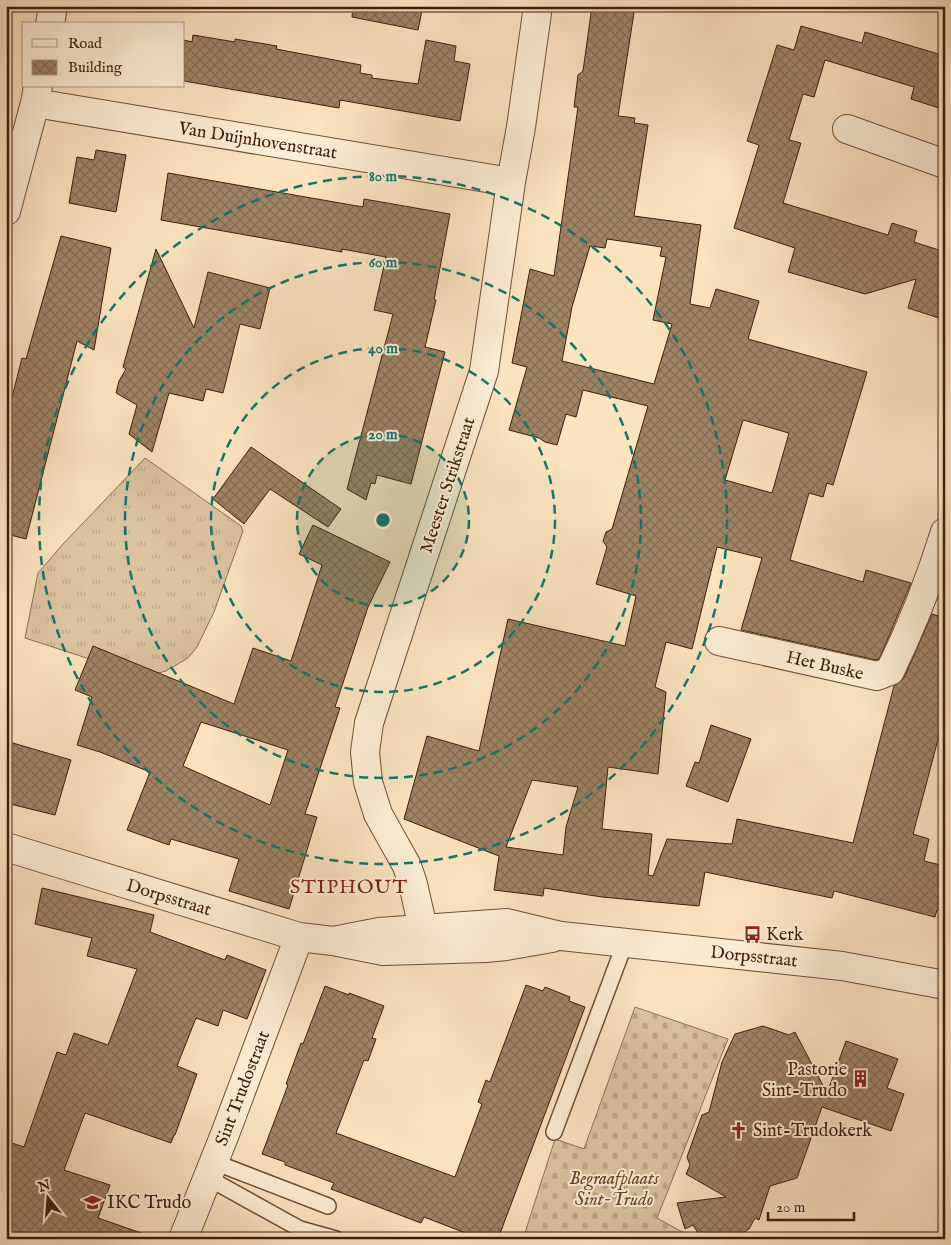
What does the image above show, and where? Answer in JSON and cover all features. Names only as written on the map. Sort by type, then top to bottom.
[{"type":"street","points":[[50,22],[53,6]]},
{"type":"street","name":"Meester Strikstraat","points":[[424,939],[413,884],[407,866],[378,814],[368,782],[364,752],[369,723],[484,372],[538,6]]},
{"type":"street","points":[[6,211],[11,180],[37,95]]},
{"type":"street","name":"Van Duijnhovenstraat","points":[[37,95],[511,182]]},
{"type":"street","points":[[847,129],[945,164]]},
{"type":"street","name":"Het Buske","points":[[719,641],[877,676],[890,671],[907,635],[938,581],[945,532]]},
{"type":"street","name":"Dorpsstraat","points":[[6,847],[299,937],[333,941],[379,932],[424,939],[507,923],[561,936],[842,966],[945,985]]},
{"type":"street","name":"Sint Trudostraat","points":[[183,1239],[299,937]]},
{"type":"lane","points":[[554,1132],[625,943]]},
{"type":"lane","points":[[211,1170],[328,1206]]},
{"type":"lane","points":[[211,1170],[300,1229],[336,1239]]},
{"type":"green space","points":[[145,458],[241,526],[243,531],[214,612],[197,647],[188,658],[166,671],[151,675],[111,666],[25,638],[38,573]]},
{"type":"green space","name":"Begraafplaats Sint-Trudo","points":[[635,1007],[728,1039],[657,1218],[684,1233],[682,1239],[523,1239],[555,1139],[584,1149]]},
{"type":"building","points":[[353,6],[423,6],[418,30],[352,17]]},
{"type":"building","points":[[592,6],[635,6],[618,116],[635,118],[634,123],[648,125],[634,216],[701,225],[690,304],[710,308],[716,289],[759,301],[748,339],[867,372],[833,485],[827,483],[823,497],[809,493],[790,560],[863,582],[866,570],[911,583],[879,659],[876,660],[741,630],[762,558],[717,547],[692,649],[666,642],[655,687],[666,692],[658,774],[608,767],[602,829],[652,834],[648,875],[653,876],[667,839],[732,844],[737,819],[853,843],[894,686],[904,678],[932,614],[945,618],[945,713],[913,834],[929,839],[924,861],[945,866],[945,912],[937,910],[935,917],[834,891],[832,898],[705,872],[699,906],[602,897],[544,888],[543,896],[494,890],[499,856],[404,819],[427,736],[479,751],[508,619],[625,646],[636,596],[596,584],[607,547],[603,541],[606,532],[612,529],[648,406],[583,390],[576,417],[566,414],[557,445],[509,430],[527,367],[512,363],[530,269],[554,276],[578,107],[574,107],[578,75],[583,71]],"holes":[[[607,239],[662,247],[660,256],[666,257],[653,320],[672,324],[654,384],[562,361],[572,307],[590,246],[605,248]],[[743,420],[789,433],[772,493],[725,480]],[[532,780],[578,787],[566,827],[563,855],[506,847]]]},
{"type":"building","points":[[801,26],[862,43],[865,32],[945,56],[945,110],[911,99],[914,87],[825,60],[814,97],[803,94],[789,140],[801,143],[783,203],[888,235],[892,223],[917,231],[914,242],[945,252],[945,320],[908,308],[916,279],[865,294],[788,272],[795,248],[734,228],[759,145],[747,141],[777,45],[794,50]]},
{"type":"building","points":[[193,35],[277,46],[276,49],[361,65],[360,73],[372,75],[372,78],[418,84],[426,40],[456,46],[454,61],[470,64],[460,121],[340,100],[339,108],[185,81],[185,40],[192,42]]},
{"type":"building","points":[[96,150],[126,155],[116,212],[69,203],[77,157],[94,160]]},
{"type":"building","points":[[168,173],[363,207],[364,199],[450,214],[434,300],[436,300],[425,347],[445,352],[411,484],[377,475],[375,484],[371,483],[366,500],[347,489],[393,314],[374,310],[386,257],[342,249],[342,252],[161,220]]},
{"type":"building","points":[[61,236],[111,248],[94,350],[77,341],[26,539],[6,534],[6,404],[10,405],[22,358],[26,359]]},
{"type":"building","points":[[156,249],[194,328],[208,272],[270,288],[260,329],[240,324],[223,393],[206,389],[203,401],[169,393],[152,452],[129,434],[137,405],[116,393],[119,381],[126,369],[123,367]]},
{"type":"building","points":[[251,447],[341,509],[328,527],[270,489],[244,524],[213,499]]},
{"type":"building","points":[[313,525],[390,562],[368,607],[335,707],[340,708],[305,814],[317,817],[289,909],[229,891],[239,859],[171,839],[169,845],[127,830],[150,772],[77,745],[92,697],[75,690],[93,646],[234,704],[253,648],[291,661],[322,565],[299,554]],"holes":[[[201,722],[288,750],[270,805],[183,766]]]},
{"type":"building","points":[[711,725],[751,739],[728,802],[686,786],[695,762],[699,763]]},
{"type":"building","points":[[6,741],[71,760],[55,815],[6,803]]},
{"type":"building","points":[[42,888],[154,915],[150,932],[225,960],[227,955],[266,970],[247,1019],[223,1010],[218,1026],[196,1018],[177,1066],[197,1074],[171,1143],[85,1113],[64,1170],[110,1185],[98,1218],[147,1235],[146,1239],[22,1239],[6,1233],[6,1141],[24,1147],[57,1052],[66,1055],[74,1033],[108,1045],[137,969],[87,956],[92,938],[35,924]]},
{"type":"building","points":[[526,985],[543,991],[545,987],[570,997],[569,1001],[585,1007],[498,1239],[481,1239],[424,1217],[421,1223],[331,1189],[334,1183],[285,1165],[285,1162],[262,1154],[288,1085],[286,1084],[301,1043],[303,1044],[325,986],[384,1006],[372,1038],[376,1039],[368,1061],[364,1060],[336,1133],[455,1177],[482,1104],[478,1102],[486,1080],[490,1082]]},
{"type":"building","name":"Sint-Trudokerk","points":[[763,1026],[789,1035],[795,1032],[827,1093],[846,1041],[898,1059],[887,1088],[904,1094],[891,1131],[822,1107],[797,1178],[770,1186],[759,1220],[755,1218],[749,1229],[735,1239],[702,1239],[693,1225],[685,1229],[677,1203],[726,1197],[686,1174],[690,1165],[687,1157],[702,1115],[709,1112],[722,1062],[735,1034]]},
{"type":"place","name":"Kerk","points":[[752,934]]},
{"type":"place","name":"Pastorie Sint-Trudo","points":[[861,1079]]},
{"type":"place","name":"Sint-Trudokerk","points":[[739,1130]]},
{"type":"place","name":"IKC Trudo","points":[[93,1202]]},
{"type":"district","name":"STIPHOUT","points":[[349,886]]}]
